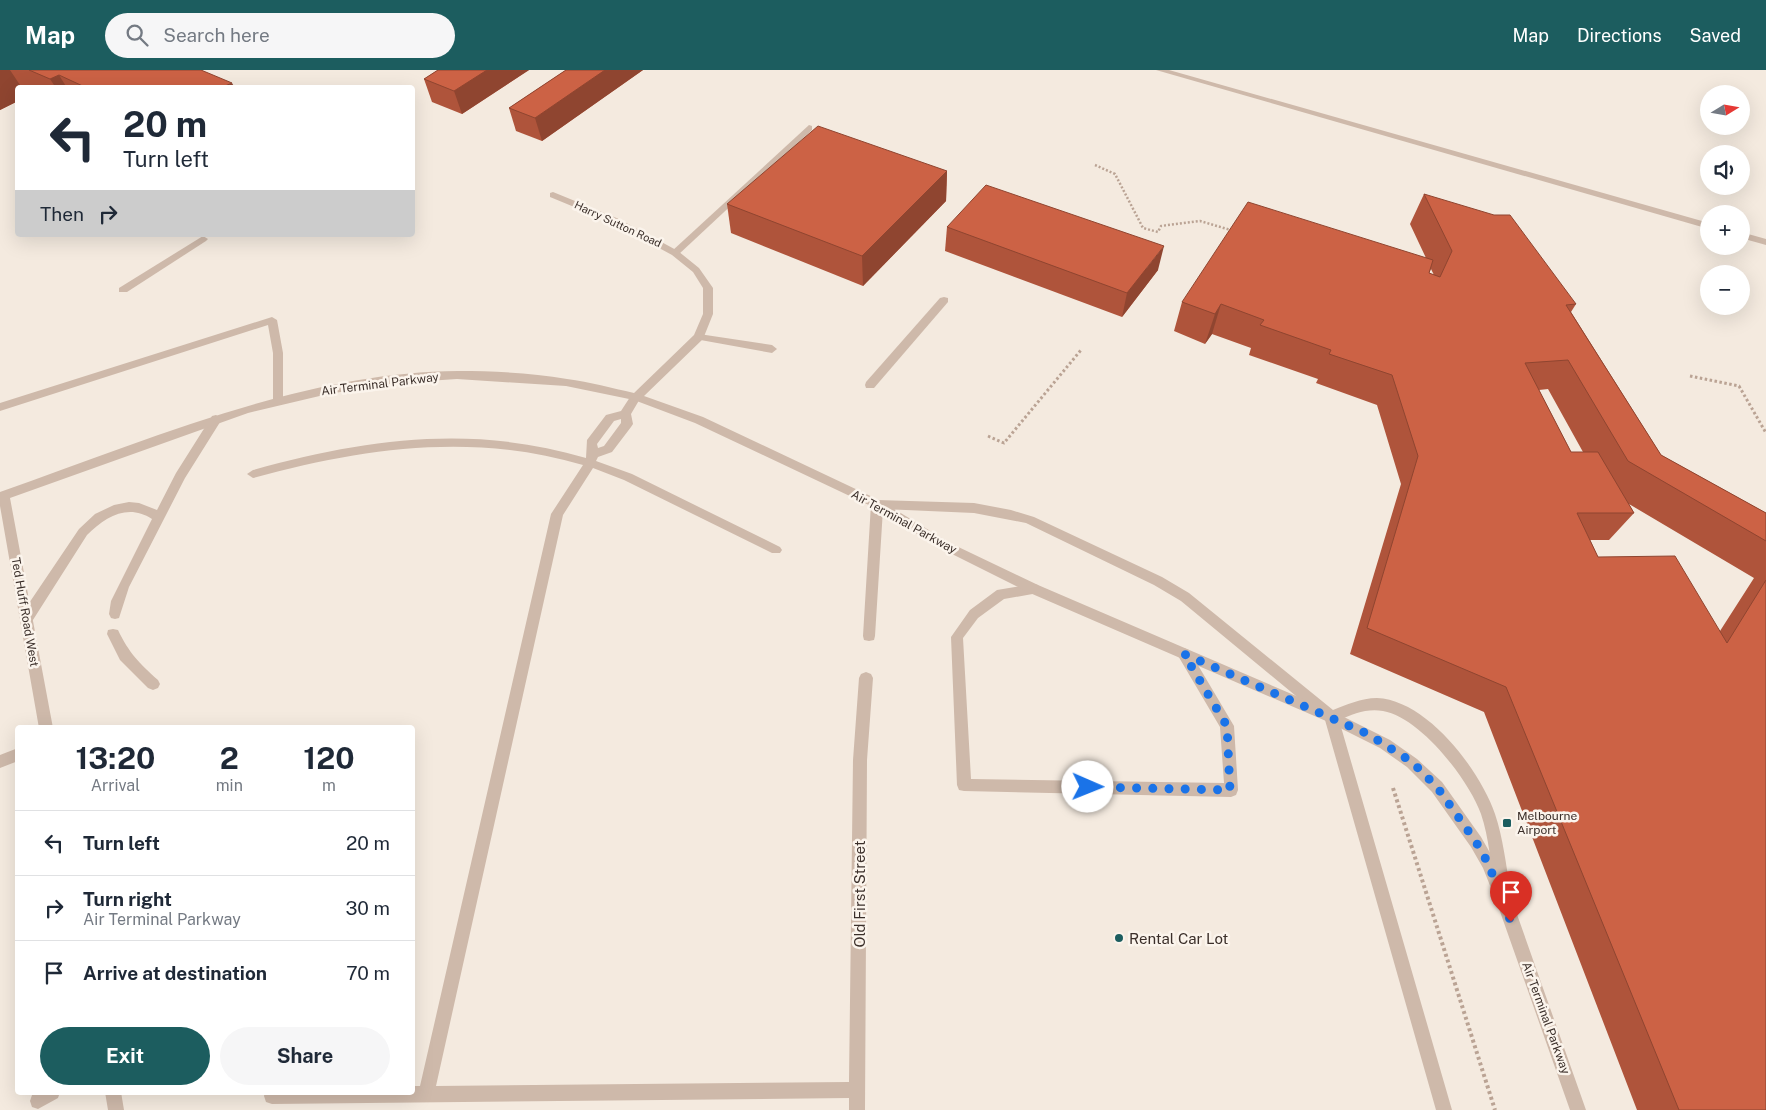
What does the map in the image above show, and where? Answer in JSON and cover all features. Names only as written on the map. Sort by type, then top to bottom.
[{"type":"street","points":[[1160,70],[1700,223]]},
{"type":"street","points":[[675,252],[809,128]]},
{"type":"street","name":"Harry Sutton Road","points":[[554,195],[616,221],[675,252],[696,270],[708,288],[708,314],[700,337],[636,397],[625,414]]},
{"type":"street","points":[[1750,238],[1766,242]]},
{"type":"street","points":[[123,290],[203,239]]},
{"type":"street","points":[[870,385],[944,300]]},
{"type":"street","points":[[0,407],[272,320],[278,353],[278,401]]},
{"type":"street","points":[[700,337],[772,348]]},
{"type":"street","name":"Air Terminal Parkway","points":[[2,497],[216,419],[278,401],[364,384],[458,375],[541,379],[636,397],[699,420],[877,504],[946,546],[1034,589],[1331,717],[1385,744],[1422,771],[1437,787],[1476,842],[1505,903],[1578,1110]]},
{"type":"street","points":[[426,1095],[557,514],[592,458],[608,449],[627,424],[625,414],[610,418],[590,443],[592,458]]},
{"type":"street","points":[[115,614],[123,587],[180,476],[216,419]]},
{"type":"street","points":[[253,474],[332,453],[370,446],[413,442],[471,442],[510,445],[592,458],[620,474],[776,550]]},
{"type":"street","name":"Ted Huff Road West","points":[[2,497],[45,725]]},
{"type":"street","points":[[869,636],[877,504],[978,508],[1006,512],[1030,520],[1158,581],[1185,597],[1331,717],[1444,1110]]},
{"type":"street","points":[[26,619],[91,522],[102,514],[123,507],[146,508],[159,517]]},
{"type":"street","points":[[1034,589],[1001,594],[974,614],[957,637],[964,785],[1230,790],[1227,726],[1184,654]]},
{"type":"street","points":[[113,634],[118,649],[126,660],[153,684]]},
{"type":"street","name":"Old First Street","points":[[857,1110],[860,760],[866,678]]},
{"type":"street","points":[[1331,717],[1358,706],[1380,704],[1404,712],[1438,739],[1465,770],[1485,807],[1492,827],[1505,903]]},
{"type":"street","points":[[0,762],[15,755]]},
{"type":"street","points":[[272,1096],[858,1090]]},
{"type":"street","points":[[114,1095],[116,1110]]},
{"type":"path","points":[[1095,165],[1115,174],[1143,228],[1158,232],[1162,226],[1200,221],[1239,232]]},
{"type":"path","points":[[988,436],[1004,443],[1081,350]]},
{"type":"path","points":[[1690,376],[1739,386],[1766,434]]},
{"type":"path","points":[[1393,788],[1495,1110]]},
{"type":"building","points":[[29,70],[201,70],[232,83],[227,85],[81,85],[59,75],[50,79]]},
{"type":"building","points":[[438,70],[487,70],[454,91],[424,79]]},
{"type":"building","points":[[566,70],[605,70],[535,118],[509,108]]},
{"type":"building","points":[[818,126],[947,171],[862,256],[727,204]]},
{"type":"building","points":[[986,185],[1164,246],[1127,293],[947,227]]},
{"type":"building","points":[[1424,194],[1494,215],[1510,215],[1576,304],[1566,305],[1661,455],[1766,513],[1766,541],[1628,461],[1568,360],[1525,363],[1571,452],[1598,452],[1634,513],[1577,513],[1598,557],[1675,556],[1727,643],[1766,580],[1766,1110],[1679,1110],[1506,687],[1367,628],[1418,456],[1392,375],[1329,354],[1331,350],[1260,325],[1264,320],[1221,304],[1215,314],[1182,302],[1248,202],[1433,260],[1429,273],[1440,277],[1452,251]]},
{"type":"place","name":"Melbourne Airport","points":[[1507,823]]},
{"type":"place","name":"Rental Car Lot","points":[[1119,938]]},
{"type":"route","points":[[1088,787],[1230,790],[1227,726],[1184,654],[1368,734],[1412,762],[1437,787],[1476,842],[1488,863],[1511,922]]}]
